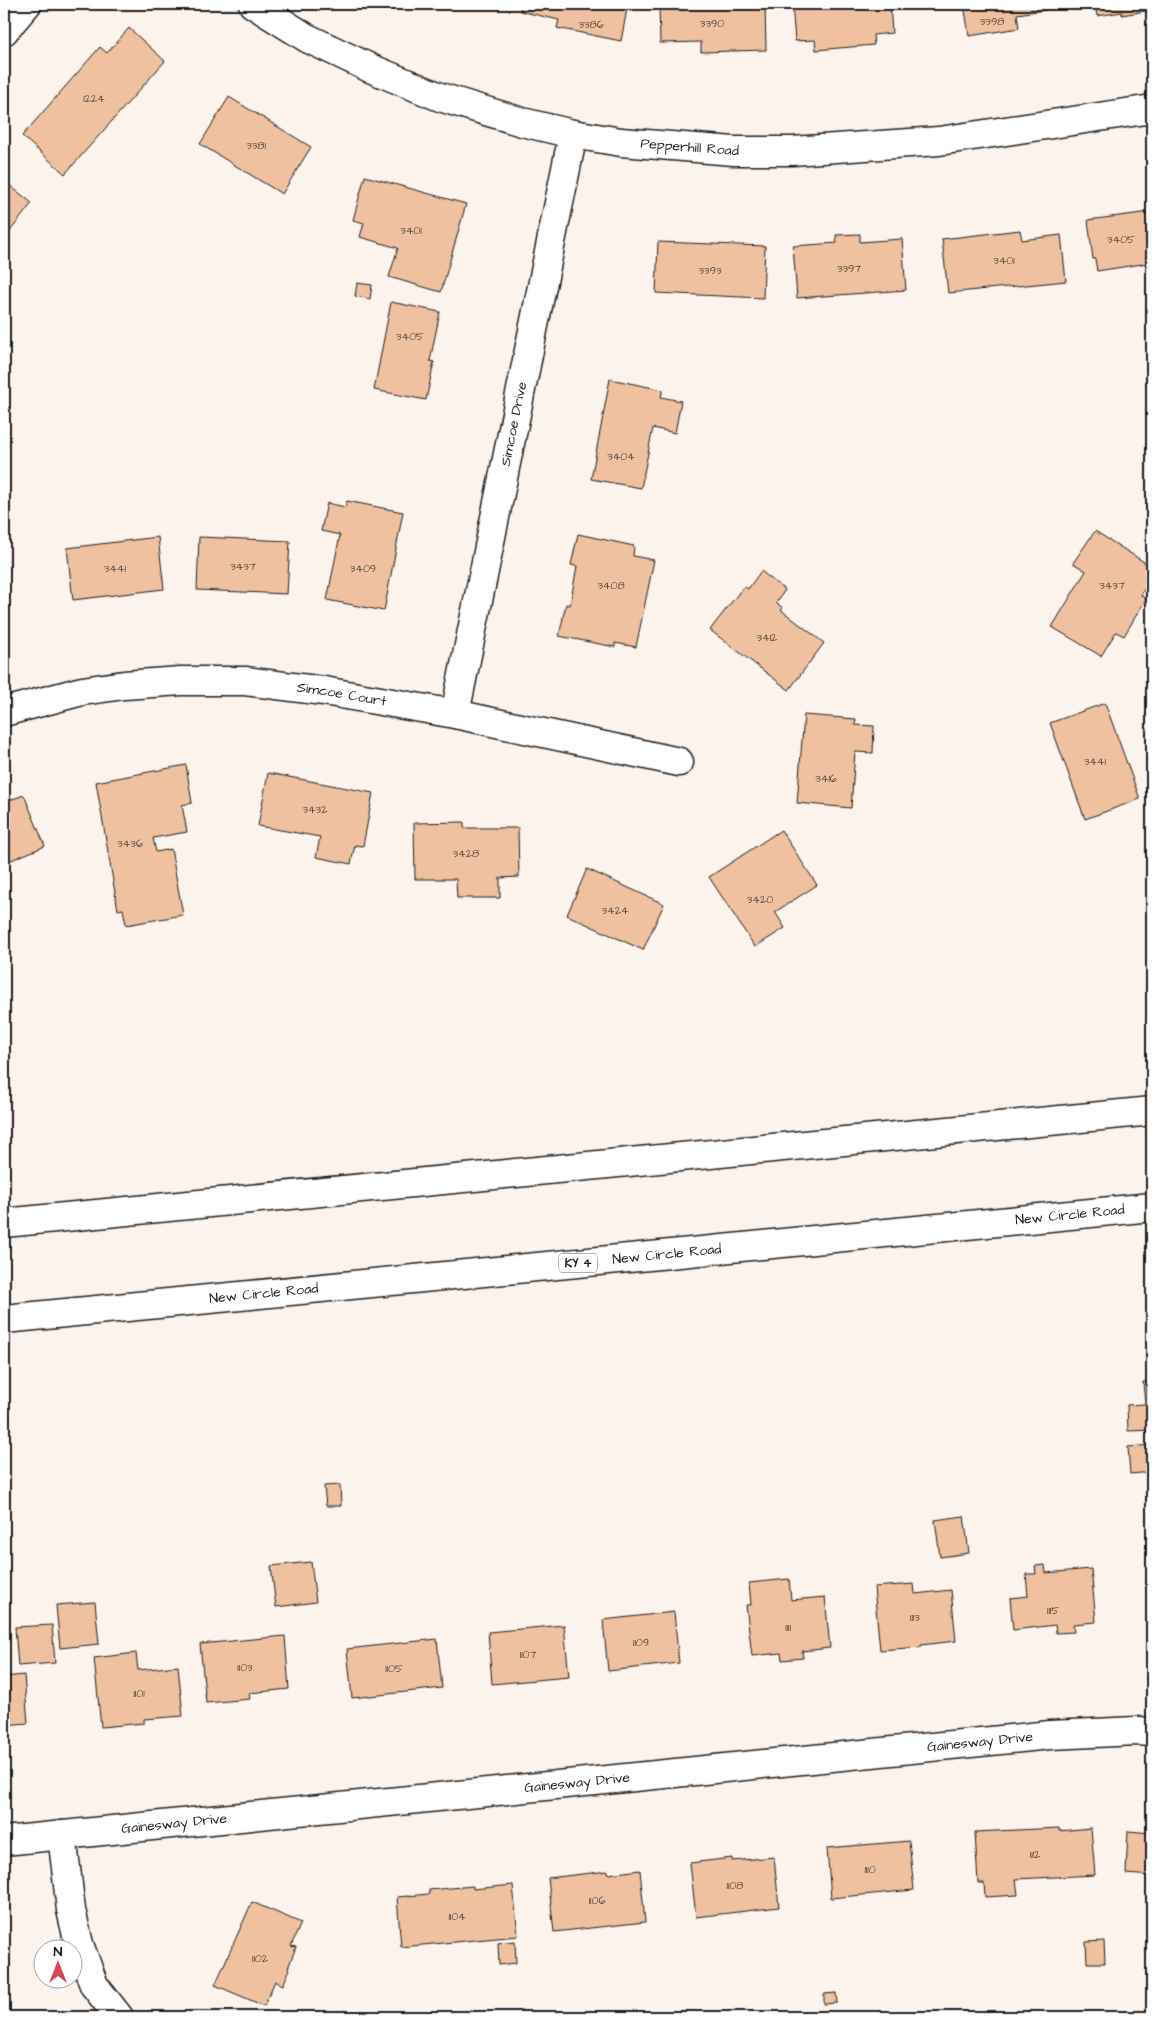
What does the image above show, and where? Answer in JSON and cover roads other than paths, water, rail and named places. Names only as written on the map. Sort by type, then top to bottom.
[{"type":"main road","points":[[4,32],[27,4]]},
{"type":"main road","name":"Pepperhill Road","points":[[253,4],[307,38],[370,68],[440,97],[522,122],[573,134],[621,142],[706,149],[792,152],[939,141],[1056,125],[1152,109]]},
{"type":"main road","name":"Simcoe Drive","points":[[455,714],[573,134]]},
{"type":"main road","name":"Simcoe Court","points":[[4,712],[82,691],[124,684],[181,681],[245,681],[324,691],[455,714],[679,762]]},
{"type":"main road","points":[[4,1223],[1152,1111]]},
{"type":"main road","name":"New Circle Road","points":[[4,1319],[1152,1207]]},
{"type":"main road","name":"Gainesway Drive","points":[[4,1841],[609,1778],[1050,1735],[1152,1732]]},
{"type":"main road","points":[[62,1835],[71,1910],[79,1944],[94,1985],[119,2017]]}]
